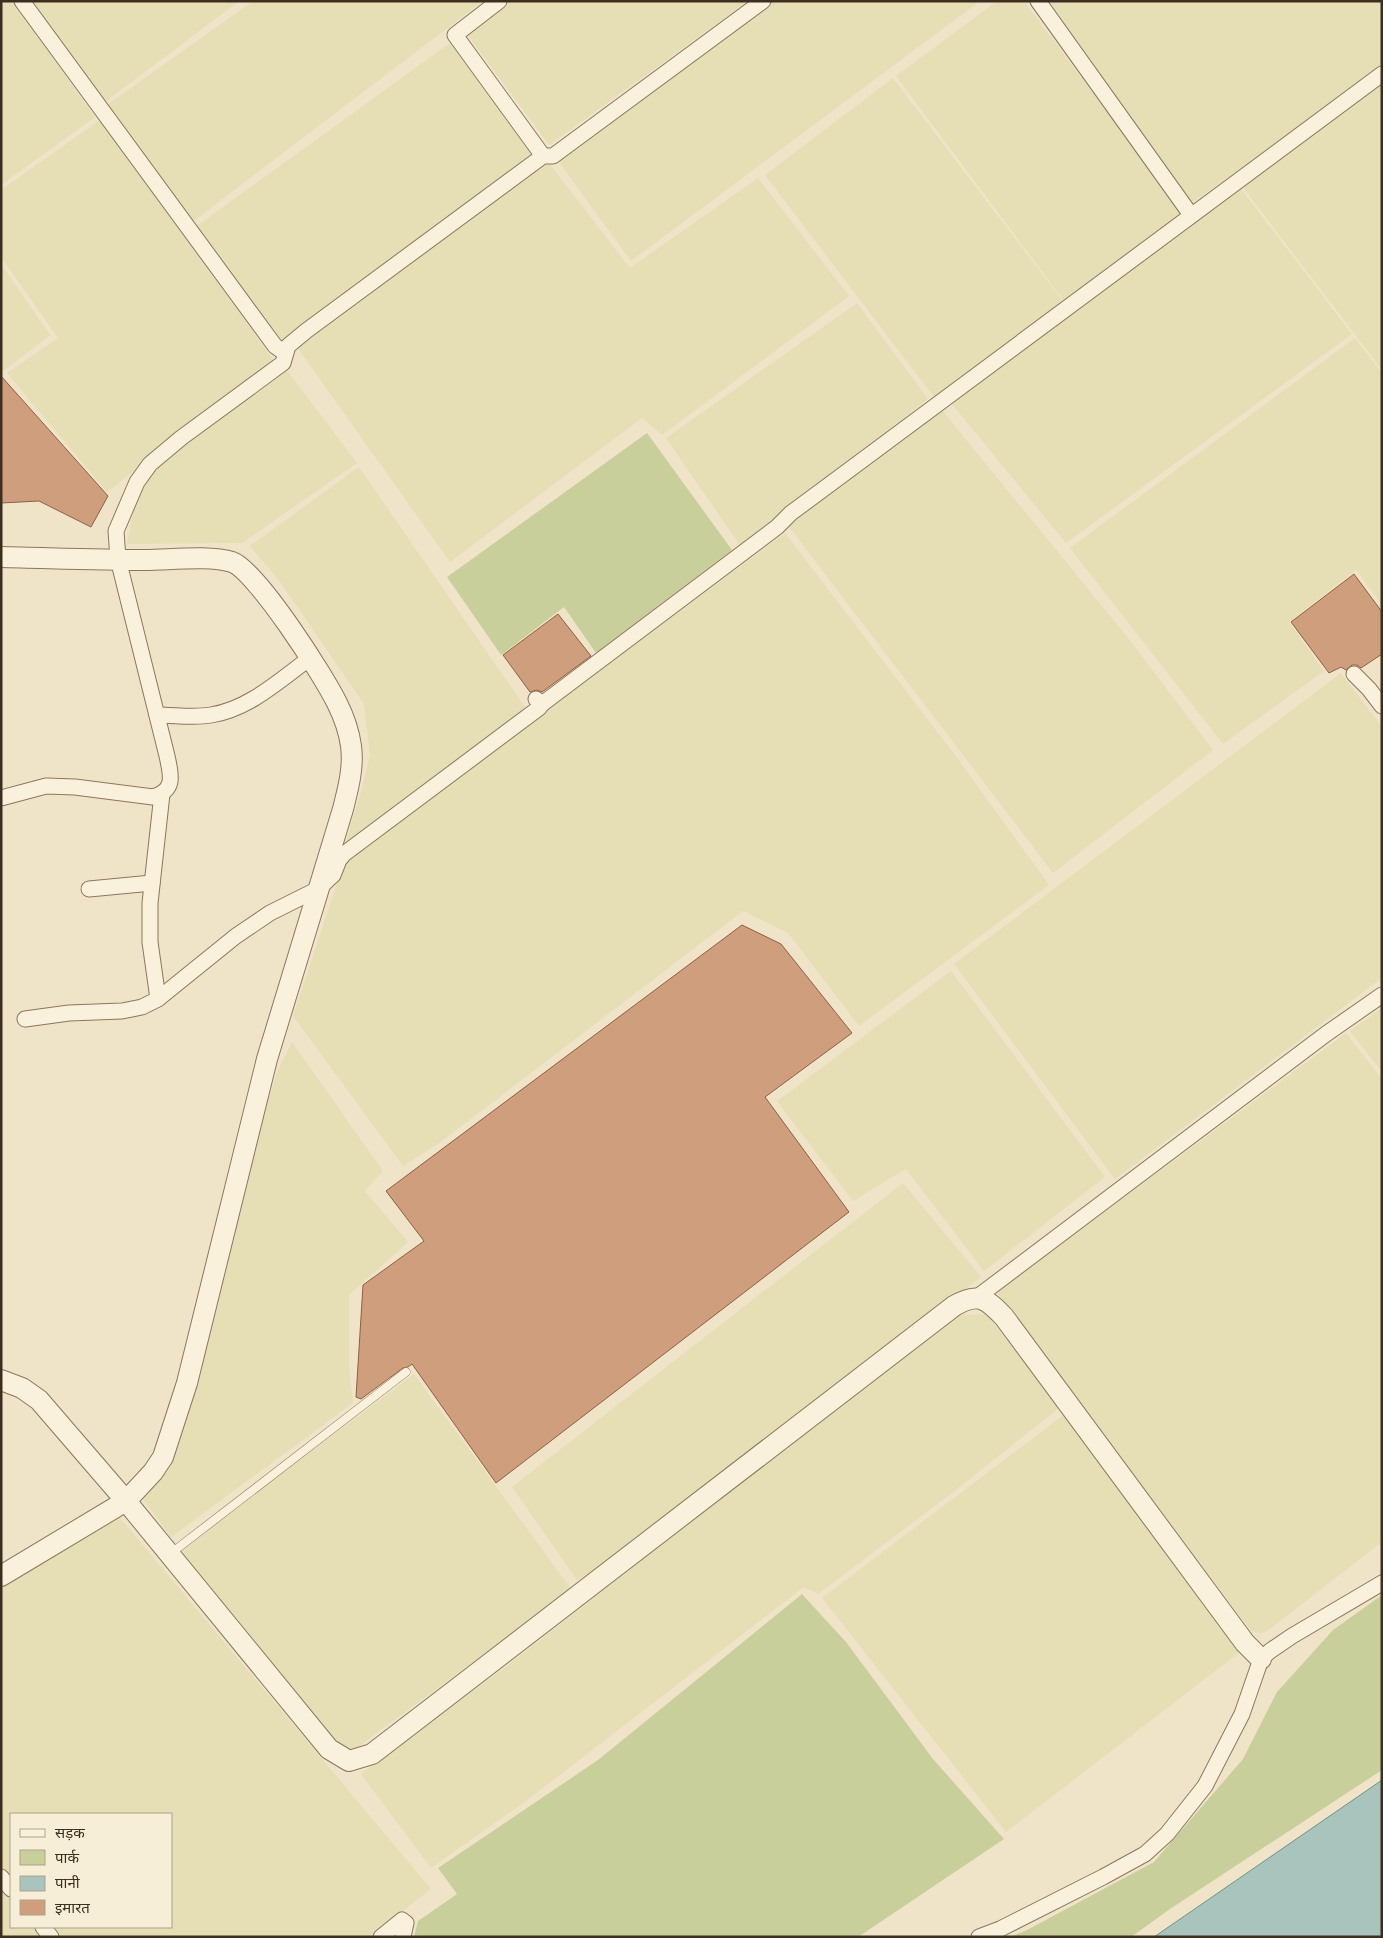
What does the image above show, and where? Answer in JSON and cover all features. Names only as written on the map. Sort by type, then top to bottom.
[{"type":"street","points":[[22,1],[275,346],[285,353]]},
{"type":"street","points":[[499,1],[455,35],[542,156]]},
{"type":"street","points":[[1,798],[46,786],[75,787],[153,797],[162,794],[169,786],[170,770],[118,559],[116,530],[137,482],[150,464],[181,438],[283,363],[288,346],[306,331],[542,156],[553,156],[763,1]]},
{"type":"street","points":[[1038,1],[1191,215]]},
{"type":"street","points":[[25,1019],[69,1013],[122,1011],[142,1007],[158,999],[236,936],[270,913],[318,888],[334,875],[339,860],[344,854],[493,744],[539,708],[539,702],[777,527],[798,508],[1382,74]]},
{"type":"street","points":[[1,557],[220,559],[233,562],[245,570],[279,612],[323,676],[338,704],[346,724],[352,748],[351,775],[343,809],[267,1059],[187,1382],[163,1457],[153,1472],[126,1501],[3,1574]]},
{"type":"street","points":[[157,715],[209,716],[232,710],[254,698],[310,658]]},
{"type":"street","points":[[1354,674],[1382,706]]},
{"type":"street","points":[[158,999],[150,942],[150,902],[162,794]]},
{"type":"street","points":[[88,888],[152,883]]},
{"type":"street","points":[[976,1298],[1318,1040],[1382,995]]},
{"type":"street","points":[[1,1380],[22,1388],[39,1400],[126,1501],[329,1749],[349,1761],[372,1754],[954,1306],[963,1301],[976,1298],[988,1300],[1004,1317],[1245,1643],[1260,1659]]},
{"type":"street","points":[[979,1937],[1000,1929],[1145,1854],[1167,1834],[1205,1786],[1242,1714],[1260,1659],[1292,1636],[1382,1583]]},
{"type":"street","points":[[1,1877],[10,1888]]},
{"type":"street","points":[[381,1937],[402,1920],[406,1923],[403,1937]]},
{"type":"lane","points":[[170,1555],[406,1372]]},
{"type":"shaded area","points":[[1,1],[12,1],[95,117],[1,185]]},
{"type":"shaded area","points":[[33,1],[239,1],[105,102]]},
{"type":"shaded area","points":[[253,1],[483,1],[191,223],[107,105]]},
{"type":"shaded area","points":[[510,1],[748,1],[549,145],[467,34]]},
{"type":"shaded area","points":[[772,1],[980,1],[631,261],[556,158],[723,39]]},
{"type":"shaded area","points":[[997,1],[1024,1],[1184,215],[1066,304],[896,76]]},
{"type":"shaded area","points":[[1047,1],[1382,1],[1382,66],[1192,203]]},
{"type":"shaded area","points":[[450,43],[533,155],[281,344],[194,228]]},
{"type":"shaded area","points":[[893,78],[1065,304],[937,401],[765,175]]},
{"type":"shaded area","points":[[1382,82],[1382,370],[1241,185]]},
{"type":"shaded area","points":[[100,120],[274,361],[107,492],[7,373],[58,338],[1,257],[1,190]]},
{"type":"shaded area","points":[[548,162],[630,268],[758,178],[849,296],[662,435],[642,418],[450,562],[296,346]]},
{"type":"shaded area","points":[[1239,186],[1352,334],[1066,543],[951,403]]},
{"type":"shaded area","points":[[1,264],[50,335],[1,373]]},
{"type":"shaded area","points":[[857,303],[928,399],[741,547],[666,438]]},
{"type":"shaded area","points":[[1355,338],[1382,373],[1382,605],[1356,570],[1289,622],[1324,671],[1223,744],[1070,548]]},
{"type":"shaded area","points":[[286,369],[357,463],[242,543],[127,544],[134,507],[154,465]]},
{"type":"shaded area","points":[[941,409],[1129,639],[1213,750],[1053,873],[786,523]]},
{"type":"shaded area","points":[[359,467],[527,710],[343,850],[370,755],[364,704],[281,583],[250,546]]},
{"type":"shaded area","points":[[785,533],[958,759],[1049,885],[859,1026],[788,933],[743,911],[438,1144],[403,1166],[293,1016],[344,862]]},
{"type":"shaded area","points":[[1341,673],[1382,727],[1382,978],[1115,1179],[954,964]]},
{"type":"shaded area","points":[[951,971],[1105,1177],[984,1271],[906,1169],[853,1201],[777,1101]]},
{"type":"shaded area","points":[[1382,1008],[1382,1072],[1350,1031]]},
{"type":"shaded area","points":[[1346,1033],[1382,1079],[1382,1542],[1267,1631],[1260,1633],[1251,1631],[997,1292]]},
{"type":"shaded area","points":[[292,1042],[383,1171],[365,1191],[408,1242],[349,1295],[349,1366],[353,1403],[171,1537],[143,1499],[171,1457],[186,1420],[242,1189],[278,1070]]},
{"type":"shaded area","points":[[903,1183],[981,1277],[603,1566],[577,1580],[512,1487]]},
{"type":"shaded area","points":[[987,1314],[1059,1408],[952,1493],[818,1594],[804,1587],[526,1801],[431,1868],[361,1774],[508,1665],[955,1315]]},
{"type":"shaded area","points":[[414,1374],[571,1589],[358,1747],[344,1750],[336,1745],[175,1554]]},
{"type":"shaded area","points":[[1065,1414],[1240,1652],[1006,1832],[822,1598]]},
{"type":"shaded area","points":[[116,1513],[431,1889],[369,1937],[59,1937],[51,1928],[172,1928],[172,1813],[10,1813],[10,1880],[1,1870],[1,1584]]},
{"type":"shaded area","points":[[1,1885],[10,1896],[10,1928],[37,1928],[44,1937],[1,1937]]},
{"type":"green space","points":[[647,433],[732,550],[596,653],[564,607],[501,655],[447,577]]},
{"type":"green space","points":[[802,1594],[846,1642],[933,1759],[1004,1839],[858,1937],[414,1937],[418,1921],[457,1894],[438,1868],[598,1760]]},
{"type":"green space","points":[[1382,1595],[1382,1770],[1170,1909],[1131,1937],[1010,1937],[1027,1930],[1154,1862],[1243,1759],[1277,1692],[1333,1630]]},
{"type":"water","points":[[1382,1780],[1382,1937],[1154,1937]]},
{"type":"building","points":[[1,376],[108,496],[91,527],[39,501],[1,503]]},
{"type":"building","points":[[1354,574],[1382,612],[1382,654],[1361,668],[1357,665],[1352,665],[1346,670],[1341,667],[1329,673],[1291,622]]},
{"type":"building","points":[[558,614],[591,656],[542,692],[537,690],[530,692],[503,655]]},
{"type":"building","points":[[742,925],[781,944],[852,1033],[765,1097],[849,1212],[496,1483],[412,1364],[403,1368],[361,1399],[356,1397],[363,1285],[424,1241],[386,1191]]}]
